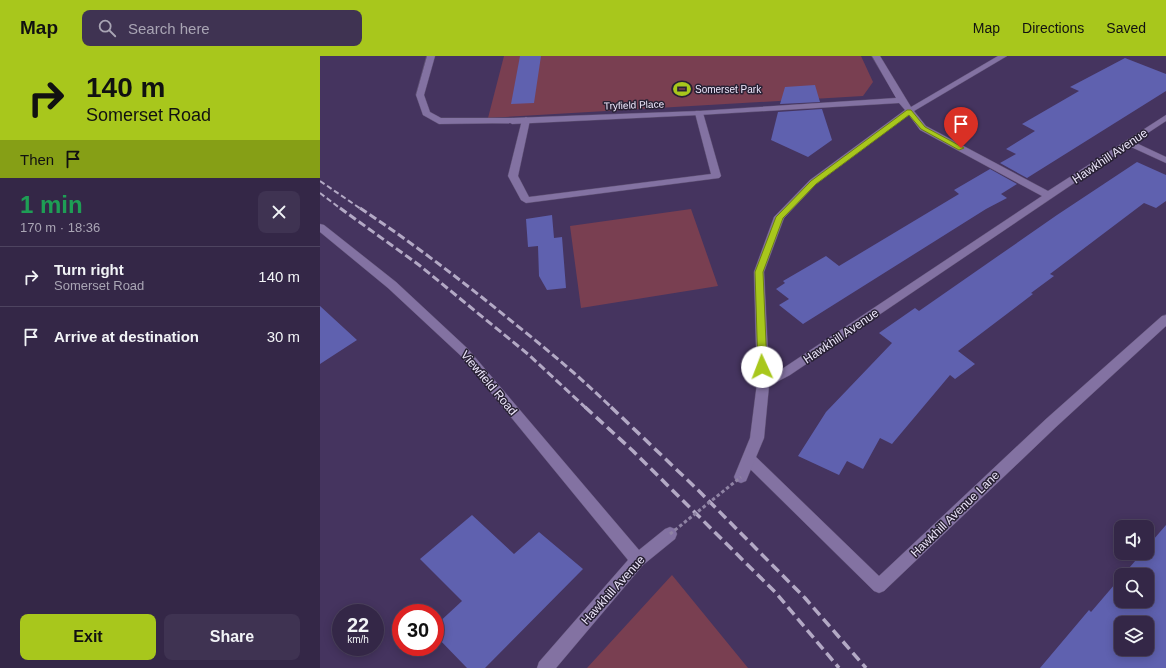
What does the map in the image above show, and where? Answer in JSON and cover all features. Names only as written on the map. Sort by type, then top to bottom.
[{"type":"street","name":"Tryfield Place","points":[[431,56],[420,95],[426,113],[439,121],[526,120],[698,113],[901,100]]},
{"type":"street","points":[[876,56],[901,100],[923,128],[1050,196]]},
{"type":"street","points":[[741,477],[757,438],[763,383],[759,272],[779,217],[813,182],[909,112],[1003,56]]},
{"type":"street","points":[[526,120],[513,176],[526,200],[716,176],[698,113]]},
{"type":"street","name":"Hawkhill Avenue","points":[[763,383],[786,372],[1166,117]]},
{"type":"street","points":[[1129,143],[1166,160]]},
{"type":"street","name":"Viewfield Road","points":[[320,227],[392,285],[464,352],[638,560]]},
{"type":"street","name":"Hawkhill Avenue Lane","points":[[749,459],[879,586],[1051,423],[1166,319]]},
{"type":"street","name":"Hawkhill Avenue","points":[[545,668],[638,560],[670,534]]},
{"type":"path","points":[[670,534],[741,477]]},
{"type":"shaded area","name":"Somerset Park","points":[[504,56],[861,56],[873,82],[863,96],[488,118]]},
{"type":"shaded area","points":[[691,209],[718,286],[581,308],[570,226]]},
{"type":"shaded area","points":[[672,575],[748,668],[587,668]]},
{"type":"building","points":[[520,56],[541,56],[534,103],[511,104]]},
{"type":"building","points":[[1125,58],[1166,74],[1166,91],[1027,178],[1000,163],[1016,154],[1006,149],[1035,131],[1022,124],[1079,91],[1070,87]]},
{"type":"building","points":[[815,85],[820,102],[780,104],[785,87]]},
{"type":"building","points":[[822,109],[832,140],[808,157],[771,140],[778,112]]},
{"type":"building","points":[[1137,162],[1166,175],[1166,201],[1156,208],[1144,203],[1050,274],[1054,276],[1031,293],[1033,294],[958,351],[975,364],[955,379],[950,375],[892,444],[880,438],[863,469],[847,461],[839,475],[798,456],[826,412],[892,343],[879,333],[915,308],[919,311],[1057,215]]},
{"type":"building","points":[[990,169],[1017,184],[1001,194],[1007,198],[986,209],[803,324],[779,305],[789,299],[776,289],[785,283],[783,281],[826,256],[839,266],[959,194],[954,190]]},
{"type":"building","points":[[552,215],[554,238],[562,237],[566,288],[547,290],[539,276],[538,246],[528,247],[526,219]]},
{"type":"building","points":[[320,306],[357,340],[320,364]]},
{"type":"building","points":[[472,515],[514,554],[539,532],[583,569],[485,668],[467,668],[444,644],[444,618],[462,601],[420,559]]},
{"type":"building","points":[[1166,525],[1166,668],[1040,668],[1089,610],[1091,612],[1114,585],[1114,608],[1154,608],[1154,568],[1129,568],[1136,560],[1154,560],[1154,539]]},
{"type":"railway","points":[[320,181],[361,209]]},
{"type":"railway","points":[[320,193],[341,209]]},
{"type":"railway","points":[[340,208],[419,265],[529,355],[586,408]]},
{"type":"railway","points":[[360,208],[420,250],[477,294],[589,386],[612,408]]},
{"type":"railway","points":[[585,407],[633,451],[776,593],[839,668]]},
{"type":"railway","points":[[611,407],[699,491],[805,598],[866,668]]},
{"type":"place","name":"Somerset Park","points":[[682,89]]},
{"type":"route","points":[[762,367],[759,272],[779,217],[813,182],[909,112],[923,128],[961,148]]}]
